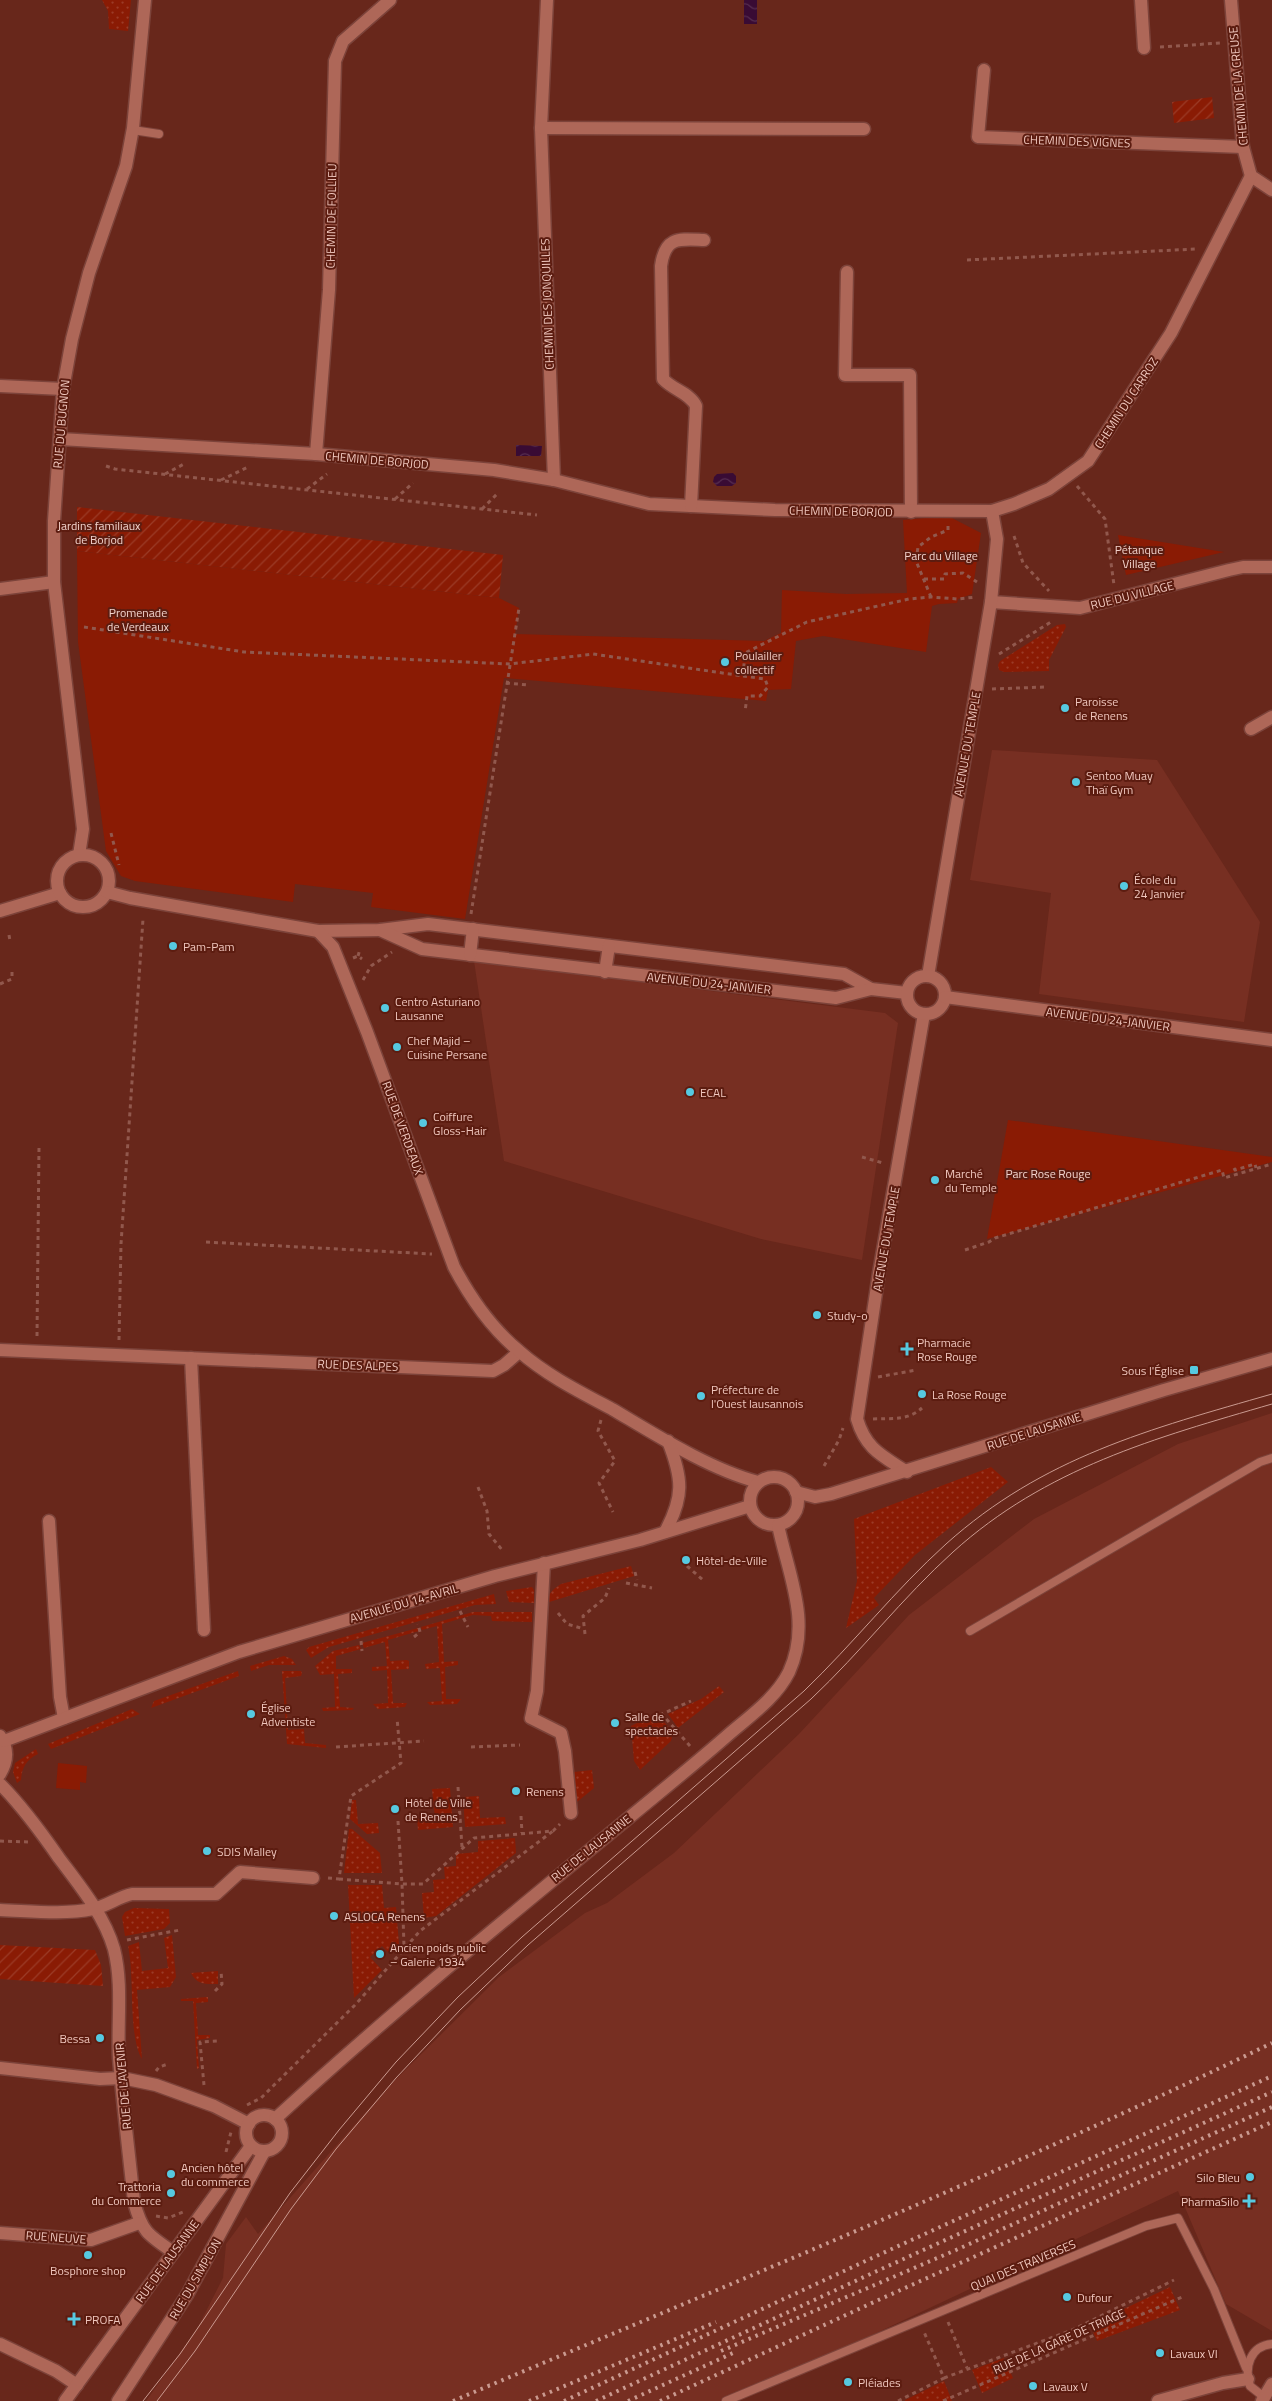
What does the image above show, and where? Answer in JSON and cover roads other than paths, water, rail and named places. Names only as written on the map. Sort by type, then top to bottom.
[{"type":"street","name":"RUE DU BUGNON","points":[[79,855],[83,829],[54,582],[54,521],[63,389],[72,339],[89,273],[119,188],[133,130],[145,0]]},
{"type":"street","name":"CHEMIN DE FOLLIEU","points":[[316,454],[329,290],[335,61],[342,41],[390,0]]},
{"type":"street","name":"CHEMIN DES JONQUILLES","points":[[547,0],[541,128],[554,480]]},
{"type":"street","points":[[1141,0],[1144,48]]},
{"type":"street","name":"CHEMIN DE LA CREUSE","points":[[1231,0],[1243,147],[1251,176]]},
{"type":"street","name":"CHEMIN DES VIGNES","points":[[984,70],[978,137],[1243,147]]},
{"type":"street","points":[[541,128],[864,130]]},
{"type":"street","points":[[1251,176],[1272,190]]},
{"type":"street","name":"CHEMIN DU CARROZ","points":[[992,510],[1014,504],[1049,489],[1088,461],[1171,333],[1251,176]]},
{"type":"street","points":[[691,506],[696,406],[694,401],[663,379],[661,266],[662,256],[672,242],[677,239],[704,240]]},
{"type":"street","points":[[847,272],[845,374],[910,375],[911,512]]},
{"type":"street","points":[[0,386],[63,389]]},
{"type":"street","name":"CHEMIN DE BORJOD","points":[[60,439],[316,454],[494,470],[554,480],[649,504],[911,512],[992,510]]},
{"type":"street","name":"AVENUE DU TEMPLE","points":[[928,976],[990,602],[997,540],[992,510]]},
{"type":"street","name":"RUE DU VILLAGE","points":[[990,602],[1080,608],[1229,570],[1243,567],[1272,566]]},
{"type":"street","points":[[0,589],[54,582]]},
{"type":"street","points":[[1251,729],[1272,717]]},
{"type":"street","points":[[79,855],[94,857],[106,868],[109,884],[107,892],[95,904],[79,907],[64,899],[60,893],[57,877],[60,869],[71,858],[79,855]]},
{"type":"street","points":[[107,892],[139,900],[318,931]]},
{"type":"street","points":[[0,911],[60,893]]},
{"type":"street","name":"AVENUE DU 24-JANVIER","points":[[318,931],[380,930],[428,924],[471,925],[609,946],[844,974],[871,990]]},
{"type":"street","points":[[470,955],[471,925]]},
{"type":"street","name":"AVENUE DU 24-JANVIER","points":[[380,930],[422,949],[605,972],[836,998],[871,990],[908,993]]},
{"type":"street","name":"RUE DE VERDEAUX","points":[[318,931],[333,947],[454,1268],[467,1292],[485,1316],[519,1352],[548,1373],[668,1442],[738,1477],[758,1482]]},
{"type":"street","points":[[605,972],[609,946]]},
{"type":"street","points":[[928,976],[938,980],[945,991],[945,997],[944,1003],[936,1012],[924,1014],[914,1009],[910,1004],[908,993],[912,982],[928,976]]},
{"type":"street","name":"AVENUE DU 24-JANVIER","points":[[945,997],[1272,1040]]},
{"type":"street","name":"AVENUE DU TEMPLE","points":[[907,1472],[873,1450],[862,1436],[857,1419],[879,1273],[924,1014]]},
{"type":"street","name":"RUE DES ALPES","points":[[0,1350],[493,1371],[513,1360],[519,1352]]},
{"type":"street","points":[[191,1358],[204,1630]]},
{"type":"street","name":"RUE DE LAUSANNE","points":[[796,1492],[815,1497],[907,1472],[1164,1390],[1272,1359]]},
{"type":"street","points":[[665,1532],[677,1510],[680,1490],[678,1466],[668,1442]]},
{"type":"street","points":[[770,1477],[776,1477],[788,1482],[796,1492],[798,1499],[795,1513],[785,1523],[778,1525],[764,1524],[752,1514],[750,1494],[758,1482],[770,1477]]},
{"type":"street","name":"AVENUE DU 14-AVRIL","points":[[2,1739],[64,1718],[239,1652],[544,1563],[665,1532],[750,1506]]},
{"type":"street","points":[[49,1521],[60,1697],[64,1718]]},
{"type":"street","name":"RUE DE LAUSANNE","points":[[275,2119],[454,1961],[692,1767],[756,1711],[780,1687],[789,1671],[797,1644],[798,1600],[778,1525]]},
{"type":"street","points":[[544,1563],[537,1691],[531,1718],[561,1733],[565,1751],[571,1813]]},
{"type":"street","points":[[0,1774],[6,1762],[6,1752],[2,1739]]},
{"type":"street","name":"RUE DE L'AVENIR","points":[[0,1784],[16,1800],[96,1908],[114,1950],[120,1984],[119,2057],[134,2202],[139,2223]]},
{"type":"street","points":[[0,1910],[79,1912],[96,1908],[121,1896],[132,1894],[216,1894],[240,1872],[313,1878]]},
{"type":"street","points":[[0,2068],[100,2079],[122,2078],[156,2085],[214,2106],[244,2121],[261,2115],[275,2119],[281,2128],[281,2139],[274,2148],[264,2152],[251,2146],[246,2138],[244,2121]]},
{"type":"street","name":"RUE DE LAUSANNE","points":[[65,2401],[251,2146]]},
{"type":"street","name":"RUE DU SIMPLON","points":[[118,2401],[187,2295],[264,2152]]},
{"type":"street","points":[[139,2223],[150,2236],[173,2252]]},
{"type":"street","name":"RUE NEUVE","points":[[0,2233],[91,2240],[139,2223]]},
{"type":"street","points":[[0,2344],[56,2371],[77,2385]]},
{"type":"street","points":[[1158,2401],[1223,2383],[1247,2373]]},
{"type":"street","points":[[1263,2399],[1272,2384]]},
{"type":"lane","points":[[133,130],[159,134]]},
{"type":"lane","points":[[970,1631],[1260,1462],[1272,1458]]},
{"type":"lane","name":"QUAI DES TRAVERSES","points":[[726,2401],[1146,2226],[1178,2218],[1214,2289],[1247,2373]]},
{"type":"lane","points":[[1263,2399],[1253,2390],[1247,2373],[1254,2354],[1271,2343]]},
{"type":"water","points":[[744,0],[757,0],[757,24],[744,24]]},
{"type":"water","points":[[516,445],[542,446],[541,456],[516,456]]},
{"type":"water","points":[[733,473],[736,476],[736,483],[732,486],[717,486],[713,482],[717,474]]},
{"type":"tram line","points":[[143,2401],[180,2354],[290,2193],[339,2130],[396,2062],[458,1997],[522,1937],[804,1691],[909,1580],[946,1544],[983,1514],[1021,1489],[1060,1468],[1141,1434],[1272,1394]]},
{"type":"tram line","points":[[157,2401],[195,2351],[291,2209],[336,2149],[396,2078],[460,2010],[528,1945],[811,1699],[916,1588],[953,1552],[989,1523],[1026,1498],[1064,1477],[1144,1444],[1272,1404]]},
{"type":"railway","points":[[453,2401],[967,2183],[1272,2043]]},
{"type":"railway","points":[[564,2401],[1272,2076]]},
{"type":"railway","points":[[596,2401],[1272,2092]]},
{"type":"railway","points":[[721,2351],[956,2250],[1272,2107]]},
{"type":"railway","points":[[660,2401],[1272,2122]]},
{"type":"railway","points":[[529,2401],[716,2322]]},
{"type":"railway","points":[[628,2401],[733,2353]]},
{"type":"place","name":"Poulailler collectif","points":[[725,662]]},
{"type":"place","name":"Paroisse de Renens","points":[[1065,708]]},
{"type":"place","name":"Sentoo Muay Thaï Gym","points":[[1076,782]]},
{"type":"place","name":"École du 24 Janvier","points":[[1124,886]]},
{"type":"place","name":"Pam-Pam","points":[[173,946]]},
{"type":"place","name":"Centro Asturiano Lausanne","points":[[385,1008]]},
{"type":"place","name":"Chef Majid – Cuisine Persane","points":[[397,1047]]},
{"type":"place","name":"ECAL","points":[[690,1092]]},
{"type":"place","name":"Coiffure Gloss-Hair","points":[[423,1123]]},
{"type":"place","name":"Marché du Temple","points":[[935,1180]]},
{"type":"place","name":"Study-o","points":[[817,1315]]},
{"type":"place","name":"Pharmacie Rose Rouge","points":[[907,1349]]},
{"type":"place","name":"Sous l'Église","points":[[1194,1370]]},
{"type":"place","name":"La Rose Rouge","points":[[922,1394]]},
{"type":"place","name":"Préfecture de l'Ouest lausannois","points":[[701,1396]]},
{"type":"place","name":"Hôtel-de-Ville","points":[[686,1560]]},
{"type":"place","name":"Église Adventiste","points":[[251,1714]]},
{"type":"place","name":"Salle de spectacles","points":[[615,1723]]},
{"type":"place","name":"Renens","points":[[516,1791]]},
{"type":"place","name":"Hôtel de Ville de Renens","points":[[395,1809]]},
{"type":"place","name":"SDIS Malley","points":[[207,1851]]},
{"type":"place","name":"ASLOCA Renens","points":[[334,1916]]},
{"type":"place","name":"Ancien poids public – Galerie 1934","points":[[380,1954]]},
{"type":"place","name":"Bessa","points":[[100,2038]]},
{"type":"place","name":"Ancien hôtel du commerce","points":[[171,2174]]},
{"type":"place","name":"Silo Bleu","points":[[1250,2177]]},
{"type":"place","name":"Trattoria du Commerce","points":[[171,2193]]},
{"type":"place","name":"PharmaSilo","points":[[1249,2201]]},
{"type":"place","name":"Bosphore shop","points":[[88,2255]]},
{"type":"place","name":"Dufour","points":[[1067,2297]]},
{"type":"place","name":"PROFA","points":[[74,2319]]},
{"type":"place","name":"Lavaux VI","points":[[1160,2353]]},
{"type":"place","name":"Pléiades","points":[[848,2382]]},
{"type":"place","name":"Lavaux V","points":[[1033,2386]]},
{"type":"park label","name":"Jardins familiaux de Borjod","points":[[99,532]]},
{"type":"park label","name":"Parc du Village","points":[[941,555]]},
{"type":"park label","name":"Pétanque Village","points":[[1139,556]]},
{"type":"park label","name":"Promenade de Verdeaux","points":[[138,619]]},
{"type":"park label","name":"Parc Rose Rouge","points":[[1048,1173]]}]
